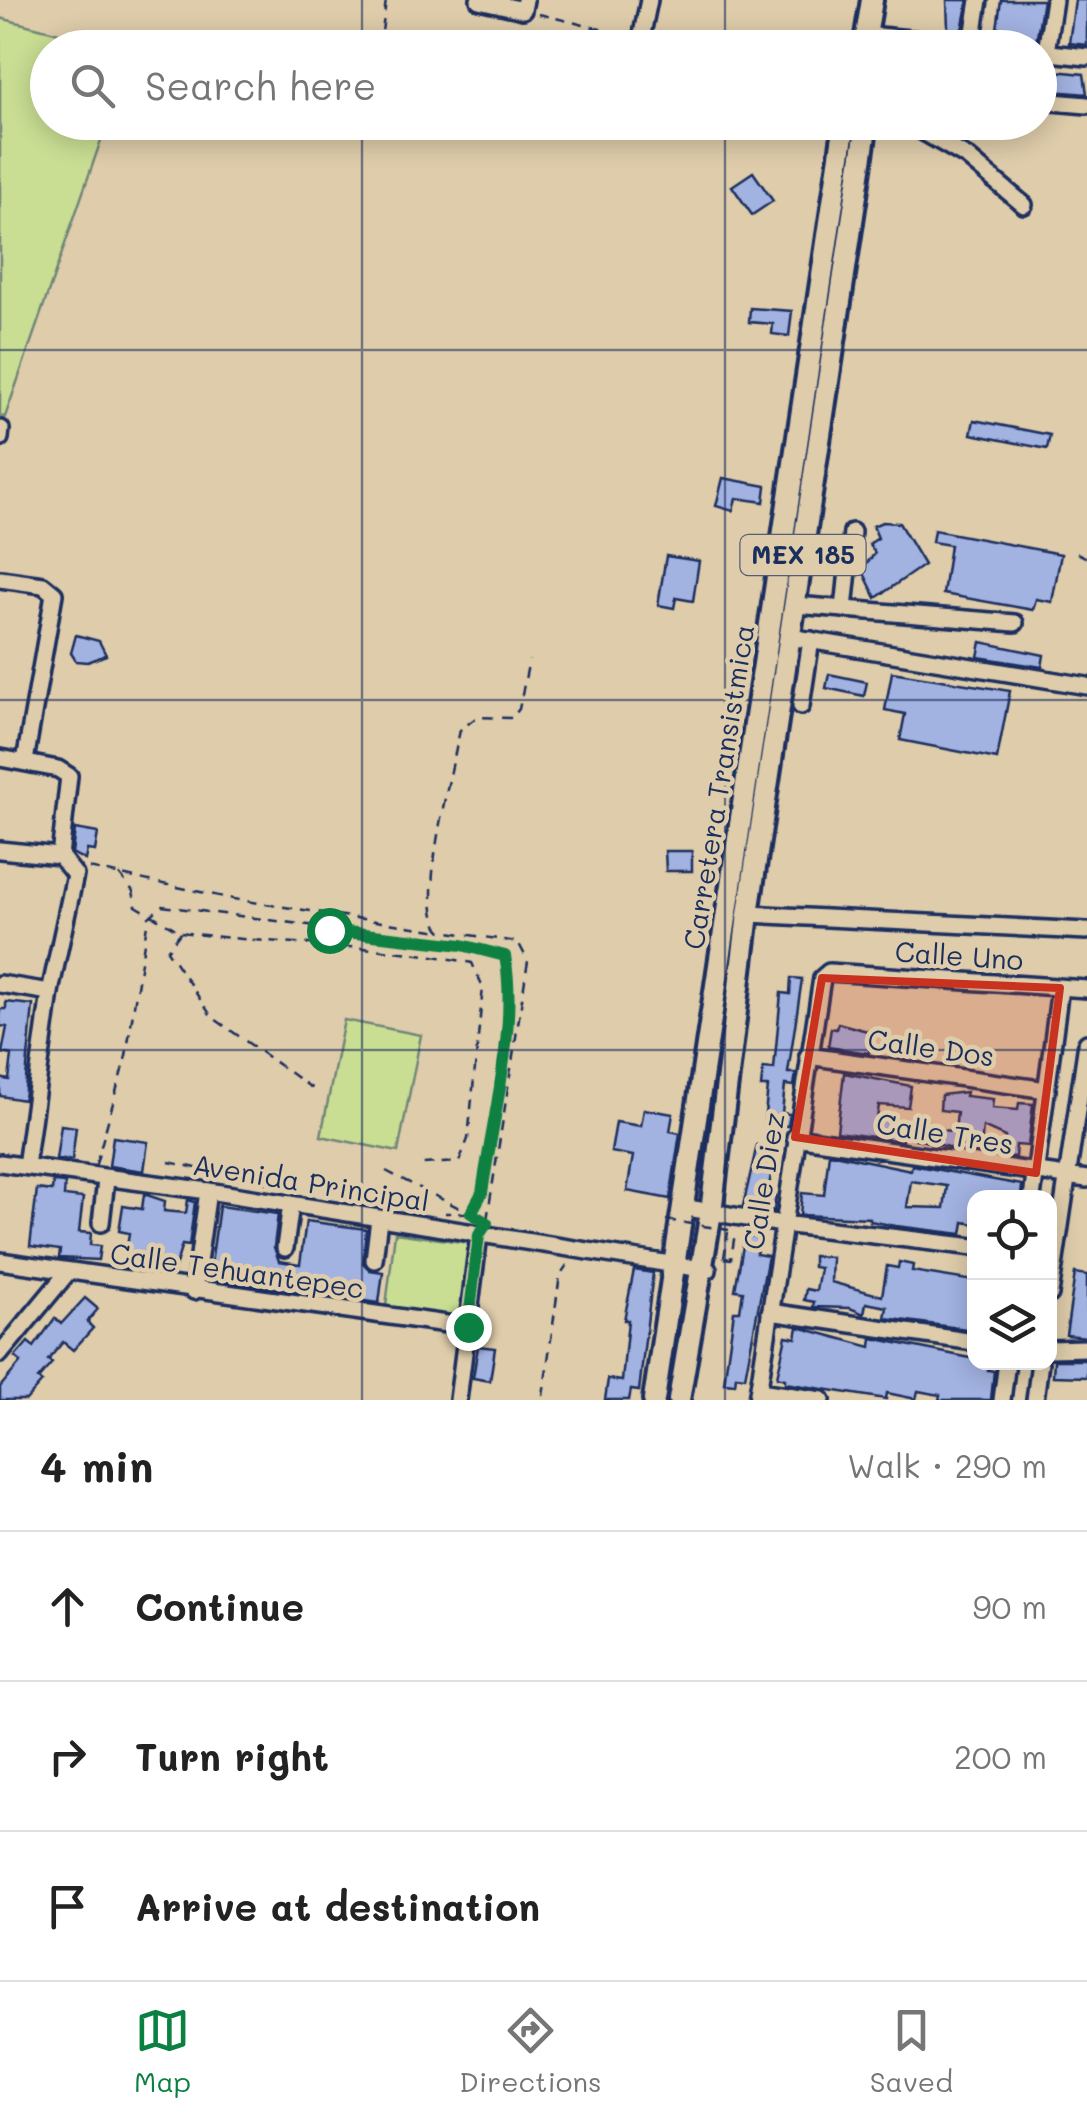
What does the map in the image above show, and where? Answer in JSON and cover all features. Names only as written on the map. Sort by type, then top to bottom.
[{"type":"main road","points":[[858,30],[862,0]]},
{"type":"main road","points":[[872,0],[878,30]]},
{"type":"main road","points":[[882,30],[885,0]]},
{"type":"main road","name":"Carretera Transistmica","points":[[654,1400],[672,1263],[674,1213],[701,1084],[842,140]]},
{"type":"main road","name":"Carretera Transistmica","points":[[711,1212],[748,914],[800,639],[796,605],[863,140]]},
{"type":"main road","points":[[680,1396],[694,1368],[704,1270],[716,1226],[695,1188],[704,1100],[701,1084]]},
{"type":"main road","points":[[672,1263],[681,1276],[674,1363],[680,1396]]},
{"type":"street","points":[[479,0],[524,5]]},
{"type":"street","points":[[642,30],[648,0]]},
{"type":"street","points":[[974,30],[979,0]]},
{"type":"street","points":[[1048,30],[1054,0]]},
{"type":"street","points":[[1057,54],[1087,57]]},
{"type":"street","points":[[1057,102],[1087,105]]},
{"type":"street","points":[[937,140],[967,157],[1024,206]]},
{"type":"street","points":[[0,438],[1,428]]},
{"type":"street","points":[[844,609],[852,532]]},
{"type":"street","points":[[0,579],[43,585],[54,594],[25,761]]},
{"type":"street","points":[[796,605],[1015,623]]},
{"type":"street","points":[[801,706],[800,639],[1087,686]]},
{"type":"street","points":[[0,758],[58,768],[69,776],[66,861],[75,874],[50,992],[26,1166]]},
{"type":"street","points":[[0,850],[66,861]]},
{"type":"street","points":[[748,914],[1087,931]]},
{"type":"street","name":"Calle Uno","points":[[828,972],[1087,989]]},
{"type":"street","name":"Calle Diez","points":[[758,1396],[808,1056],[822,978],[828,972]]},
{"type":"street","points":[[0,984],[50,992]]},
{"type":"street","points":[[1033,1190],[1060,988]]},
{"type":"street","points":[[1052,1280],[1066,1176],[1083,1092],[1087,1043]]},
{"type":"street","name":"Calle Dos","points":[[808,1056],[1047,1090]]},
{"type":"street","name":"Calle Tres","points":[[795,1137],[1087,1179]]},
{"type":"street","name":"Avenida Principal","points":[[0,1163],[100,1179],[295,1197],[380,1220],[483,1229],[704,1270]]},
{"type":"street","points":[[100,1179],[101,1223]]},
{"type":"street","points":[[194,1291],[208,1191]]},
{"type":"street","points":[[285,1248],[295,1197]]},
{"type":"street","points":[[674,1213],[711,1212],[733,1223],[782,1224],[967,1246]]},
{"type":"street","points":[[374,1260],[380,1220]]},
{"type":"street","points":[[458,1400],[483,1229]]},
{"type":"street","name":"Calle Tehuantepec","points":[[0,1261],[468,1327]]},
{"type":"street","points":[[0,1354],[68,1272]]},
{"type":"street","points":[[770,1312],[967,1341]]},
{"type":"street","points":[[1057,1349],[1087,1348]]},
{"type":"street","points":[[1002,1400],[1006,1370]]},
{"type":"street","points":[[1035,1400],[1039,1370]]},
{"type":"street","points":[[758,1396],[822,1400]]},
{"type":"path","points":[[382,30],[386,0]]},
{"type":"path","points":[[524,5],[613,30]]},
{"type":"path","points":[[1077,553],[1087,558]]},
{"type":"path","points":[[442,931],[436,926],[428,898],[460,730],[477,717],[512,718],[519,710],[528,660]]},
{"type":"path","points":[[66,861],[232,898],[518,942],[528,961],[483,1229]]},
{"type":"path","points":[[118,873],[132,891],[136,906],[181,932],[261,944],[426,953],[472,962],[484,987],[468,1139],[459,1162],[422,1164]]},
{"type":"path","points":[[100,1179],[150,916],[162,906],[462,945],[505,956],[510,982],[505,1030],[482,1193],[471,1213]]},
{"type":"path","points":[[181,932],[166,950],[212,1016],[317,1092]]},
{"type":"path","points":[[168,1162],[295,1197]]},
{"type":"path","points":[[386,1171],[471,1213],[483,1229]]},
{"type":"path","points":[[444,1214],[471,1213]]},
{"type":"path","points":[[674,1213],[733,1223]]},
{"type":"path","points":[[733,1223],[730,1259],[724,1258],[733,1223]]},
{"type":"path","points":[[543,1396],[560,1275],[566,1269],[570,1248]]},
{"type":"highlighted area","points":[[822,978],[1060,988],[1036,1173],[795,1137]]},
{"type":"green space","points":[[0,18],[47,30],[30,30],[30,140],[101,140],[5,417],[0,416]]},
{"type":"green space","points":[[344,1020],[421,1035],[398,1152],[321,1136]]},
{"type":"green space","points":[[395,1233],[477,1244],[467,1325],[385,1314]]},
{"type":"building","points":[[947,0],[968,0],[962,30],[948,29]]},
{"type":"building","points":[[1001,0],[1043,0],[1038,30],[997,30]]},
{"type":"building","points":[[1075,0],[1087,0],[1087,45],[1069,43]]},
{"type":"building","points":[[1057,71],[1084,74],[1087,94],[1057,91]]},
{"type":"building","points":[[753,172],[773,201],[752,215],[732,186]]},
{"type":"building","points":[[750,308],[792,311],[789,336],[772,334],[773,324],[749,322]]},
{"type":"building","points":[[974,420],[1050,435],[1047,449],[971,434]]},
{"type":"building","points":[[723,478],[766,486],[764,502],[736,498],[733,511],[716,506]]},
{"type":"building","points":[[899,523],[924,565],[876,598],[862,569],[875,553],[869,544],[878,538],[873,526]]},
{"type":"building","points":[[934,530],[1061,554],[1052,602],[1036,599],[1033,610],[943,594],[950,545],[932,542]]},
{"type":"building","points":[[666,556],[699,561],[693,601],[676,598],[674,608],[658,605]]},
{"type":"building","points":[[76,635],[99,641],[106,655],[88,662],[76,661],[71,653]]},
{"type":"building","points":[[981,642],[1044,655],[1042,667],[978,657]]},
{"type":"building","points":[[892,672],[1010,691],[997,759],[900,740],[905,714],[885,710]]},
{"type":"building","points":[[829,674],[867,682],[864,696],[826,688]]},
{"type":"building","points":[[75,829],[98,833],[95,851],[87,850],[85,860],[72,853]]},
{"type":"building","points":[[665,851],[692,851],[692,871],[666,871]]},
{"type":"building","points":[[791,978],[802,979],[788,1073],[796,1073],[794,1086],[785,1085],[782,1113],[790,1114],[788,1126],[764,1123],[768,1087],[761,1087],[763,1068],[774,1069],[781,993],[790,994]]},
{"type":"building","points":[[6,1002],[33,1005],[24,1100],[0,1096],[0,1078],[9,1080],[12,1055],[2,1053],[7,1027],[0,1026],[0,1009],[6,1009]]},
{"type":"building","points":[[838,1023],[871,1032],[869,1053],[828,1047],[831,1028],[836,1029]]},
{"type":"building","points":[[844,1073],[911,1086],[908,1107],[879,1105],[877,1118],[955,1132],[957,1112],[940,1110],[941,1095],[966,1092],[965,1096],[993,1099],[992,1108],[1018,1110],[1019,1103],[1033,1104],[1028,1146],[1016,1145],[1015,1157],[1003,1156],[1005,1137],[983,1127],[981,1148],[957,1145],[957,1149],[903,1136],[902,1141],[837,1132]]},
{"type":"building","points":[[644,1109],[673,1114],[670,1131],[680,1133],[670,1199],[627,1191],[633,1156],[611,1152],[616,1122],[641,1126]]},
{"type":"building","points":[[61,1125],[76,1127],[72,1160],[56,1159]]},
{"type":"building","points":[[113,1137],[148,1142],[144,1171],[109,1166]]},
{"type":"building","points":[[757,1145],[775,1148],[768,1194],[776,1195],[774,1211],[743,1206]]},
{"type":"building","points":[[829,1153],[911,1170],[912,1165],[1022,1185],[1022,1190],[967,1190],[967,1223],[962,1234],[896,1226],[870,1218],[800,1215],[802,1193],[824,1195]],"holes":[[[911,1181],[947,1186],[944,1208],[907,1207]]]},
{"type":"building","points":[[53,1182],[65,1183],[64,1196],[83,1198],[79,1232],[91,1233],[90,1245],[100,1246],[98,1260],[59,1258],[60,1250],[30,1246],[37,1189],[52,1191]]},
{"type":"building","points":[[144,1194],[165,1201],[164,1211],[186,1213],[188,1200],[195,1202],[189,1246],[182,1245],[173,1274],[124,1267],[129,1233],[119,1231],[123,1206],[142,1209]]},
{"type":"building","points":[[219,1206],[278,1214],[274,1247],[279,1261],[300,1264],[306,1221],[366,1229],[363,1263],[370,1270],[383,1272],[379,1303],[209,1279]]},
{"type":"building","points":[[745,1235],[759,1238],[756,1254],[768,1256],[745,1377],[736,1376],[735,1384],[724,1383],[734,1311],[740,1311],[743,1291],[735,1290]]},
{"type":"building","points":[[813,1256],[832,1257],[831,1282],[882,1296],[887,1266],[898,1268],[899,1262],[913,1265],[912,1271],[967,1280],[967,1329],[885,1318],[887,1307],[866,1303],[864,1314],[850,1308],[813,1307],[814,1302],[804,1300],[806,1289],[816,1291],[820,1268],[813,1267]]},
{"type":"building","points":[[634,1270],[653,1273],[639,1391],[631,1390],[629,1400],[605,1400],[608,1379],[622,1381],[628,1320],[624,1320]]},
{"type":"building","points":[[1075,1273],[1087,1275],[1087,1337],[1066,1335]]},
{"type":"building","points":[[85,1298],[98,1309],[87,1322],[93,1328],[73,1350],[63,1342],[38,1379],[42,1382],[26,1400],[0,1400],[0,1387],[21,1362],[15,1357],[28,1342],[34,1347],[55,1318],[61,1324]]},
{"type":"building","points":[[798,1327],[871,1347],[872,1338],[967,1357],[967,1370],[994,1371],[991,1400],[939,1400],[940,1395],[918,1391],[916,1399],[887,1393],[886,1399],[785,1383],[785,1379],[777,1377],[786,1336],[796,1338]]},
{"type":"building","points":[[478,1346],[495,1348],[490,1381],[473,1378]]},
{"type":"building","points":[[1057,1360],[1087,1360],[1087,1377],[1053,1376]]},
{"type":"route","points":[[329,930],[462,945],[505,956],[510,982],[505,1030],[482,1193],[471,1213],[487,1223],[479,1235],[468,1327]]}]
